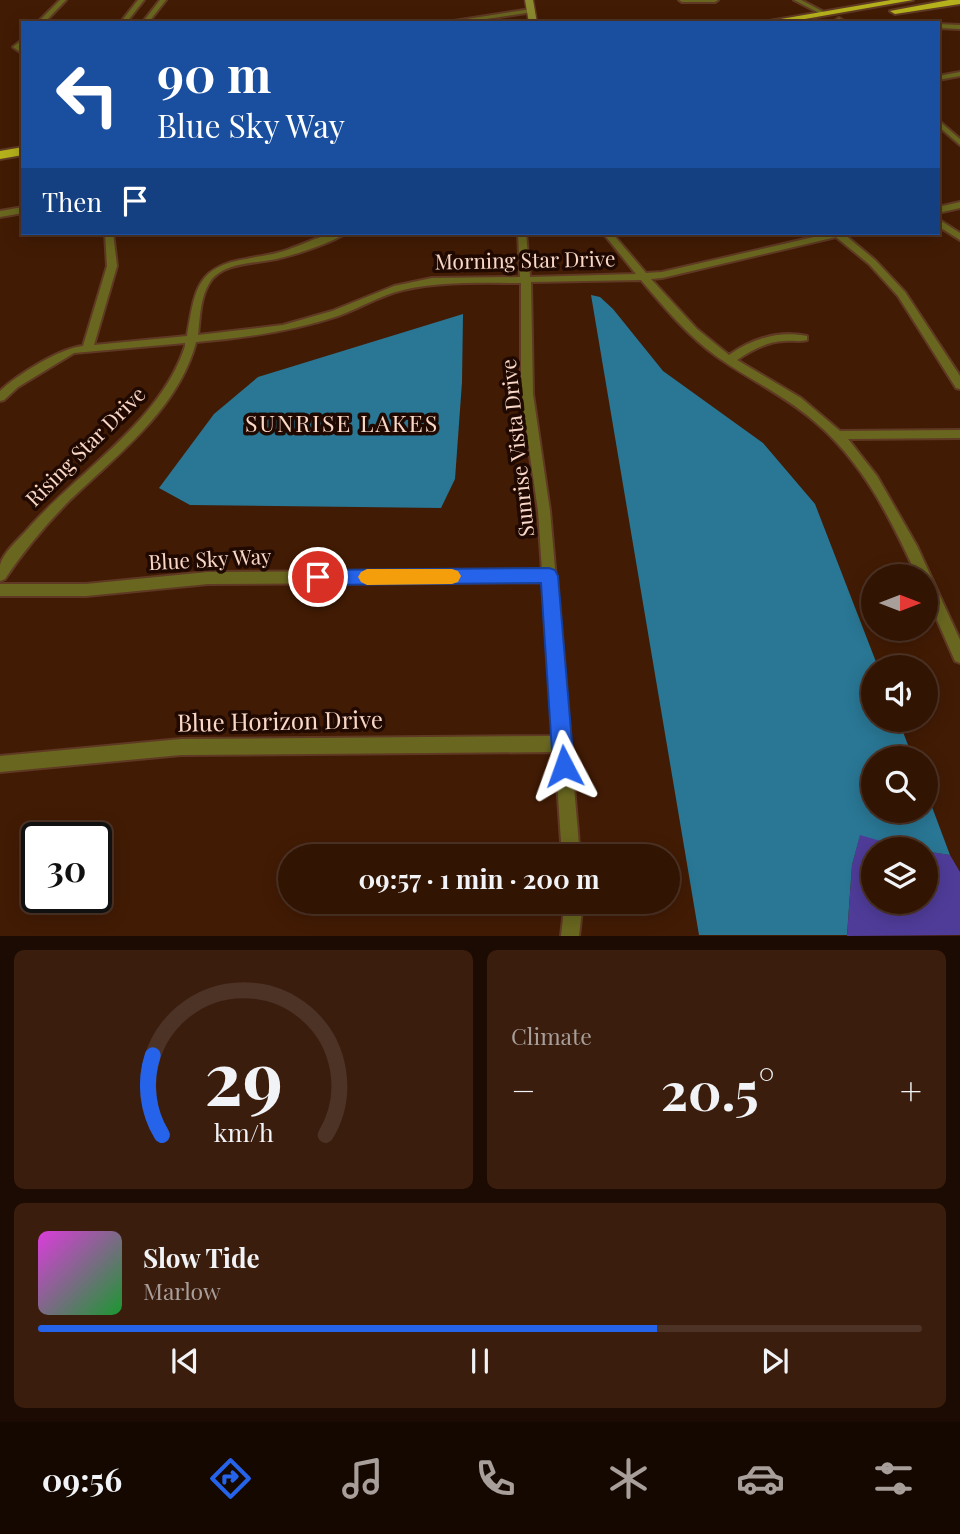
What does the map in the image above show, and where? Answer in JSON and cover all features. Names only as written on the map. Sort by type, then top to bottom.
[{"type":"highway","points":[[787,21],[822,18],[908,0]]},
{"type":"highway","points":[[841,21],[838,17],[842,15],[926,0]]},
{"type":"highway","points":[[822,18],[841,21],[960,1]]},
{"type":"highway","points":[[0,143],[21,139]]},
{"type":"highway","points":[[0,155],[20,151]]},
{"type":"main road","points":[[530,0],[533,21]]},
{"type":"street","points":[[42,21],[63,0]]},
{"type":"street","points":[[125,21],[141,0]]},
{"type":"street","points":[[147,21],[163,0]]},
{"type":"street","points":[[682,0],[715,0]]},
{"type":"street","points":[[798,0],[822,18]]},
{"type":"street","points":[[458,21],[531,11]]},
{"type":"street","points":[[940,26],[960,27]]},
{"type":"street","points":[[940,78],[960,74]]},
{"type":"street","points":[[940,124],[960,144]]},
{"type":"street","points":[[940,210],[960,205]]},
{"type":"street","points":[[0,214],[21,209]]},
{"type":"street","points":[[940,223],[960,237]]},
{"type":"street","points":[[88,349],[112,266],[109,235]]},
{"type":"street","name":"Rising Star Drive","points":[[0,575],[40,522],[159,403],[182,367],[192,339],[203,286],[212,274],[228,266],[279,256],[337,235]]},
{"type":"street","name":"Sunrise Vista Drive","points":[[522,235],[526,279],[527,394],[543,499],[569,844]]},
{"type":"street","points":[[609,235],[693,331],[729,360],[796,401],[837,435],[860,460],[884,493],[918,564]]},
{"type":"street","name":"Morning Star Drive","points":[[0,397],[14,384],[72,350],[240,335],[291,327],[336,313],[385,292],[421,283],[456,279],[645,277],[832,235]]},
{"type":"street","points":[[842,235],[902,294],[960,385]]},
{"type":"street","points":[[729,360],[765,339],[803,338]]},
{"type":"street","points":[[837,435],[960,435]]},
{"type":"street","name":"Blue Sky Way","points":[[0,590],[86,590],[208,578],[549,576]]},
{"type":"street","points":[[938,607],[960,656]]},
{"type":"street","name":"Blue Horizon Drive","points":[[0,764],[181,747],[562,744]]},
{"type":"street","points":[[570,936],[573,914]]},
{"type":"shaded area","points":[[860,834],[871,837],[861,837],[861,914],[938,914],[938,853],[950,855],[960,872],[960,935],[847,936],[852,865]]},
{"type":"water","points":[[591,295],[600,297],[613,309],[663,371],[763,443],[815,504],[861,623],[861,641],[868,641],[873,655],[861,655],[861,732],[903,732],[908,746],[861,746],[861,823],[938,823],[950,855],[938,853],[938,837],[860,835],[852,865],[847,935],[699,935]]},
{"type":"water","points":[[463,314],[462,382],[455,479],[441,508],[190,505],[159,488],[214,414],[258,377]]},
{"type":"slow traffic","points":[[367,577],[452,576]]},
{"type":"district","name":"SUNRISE LAKES","points":[[342,424]]},
{"type":"route","points":[[318,577],[549,576],[564,766]]}]
